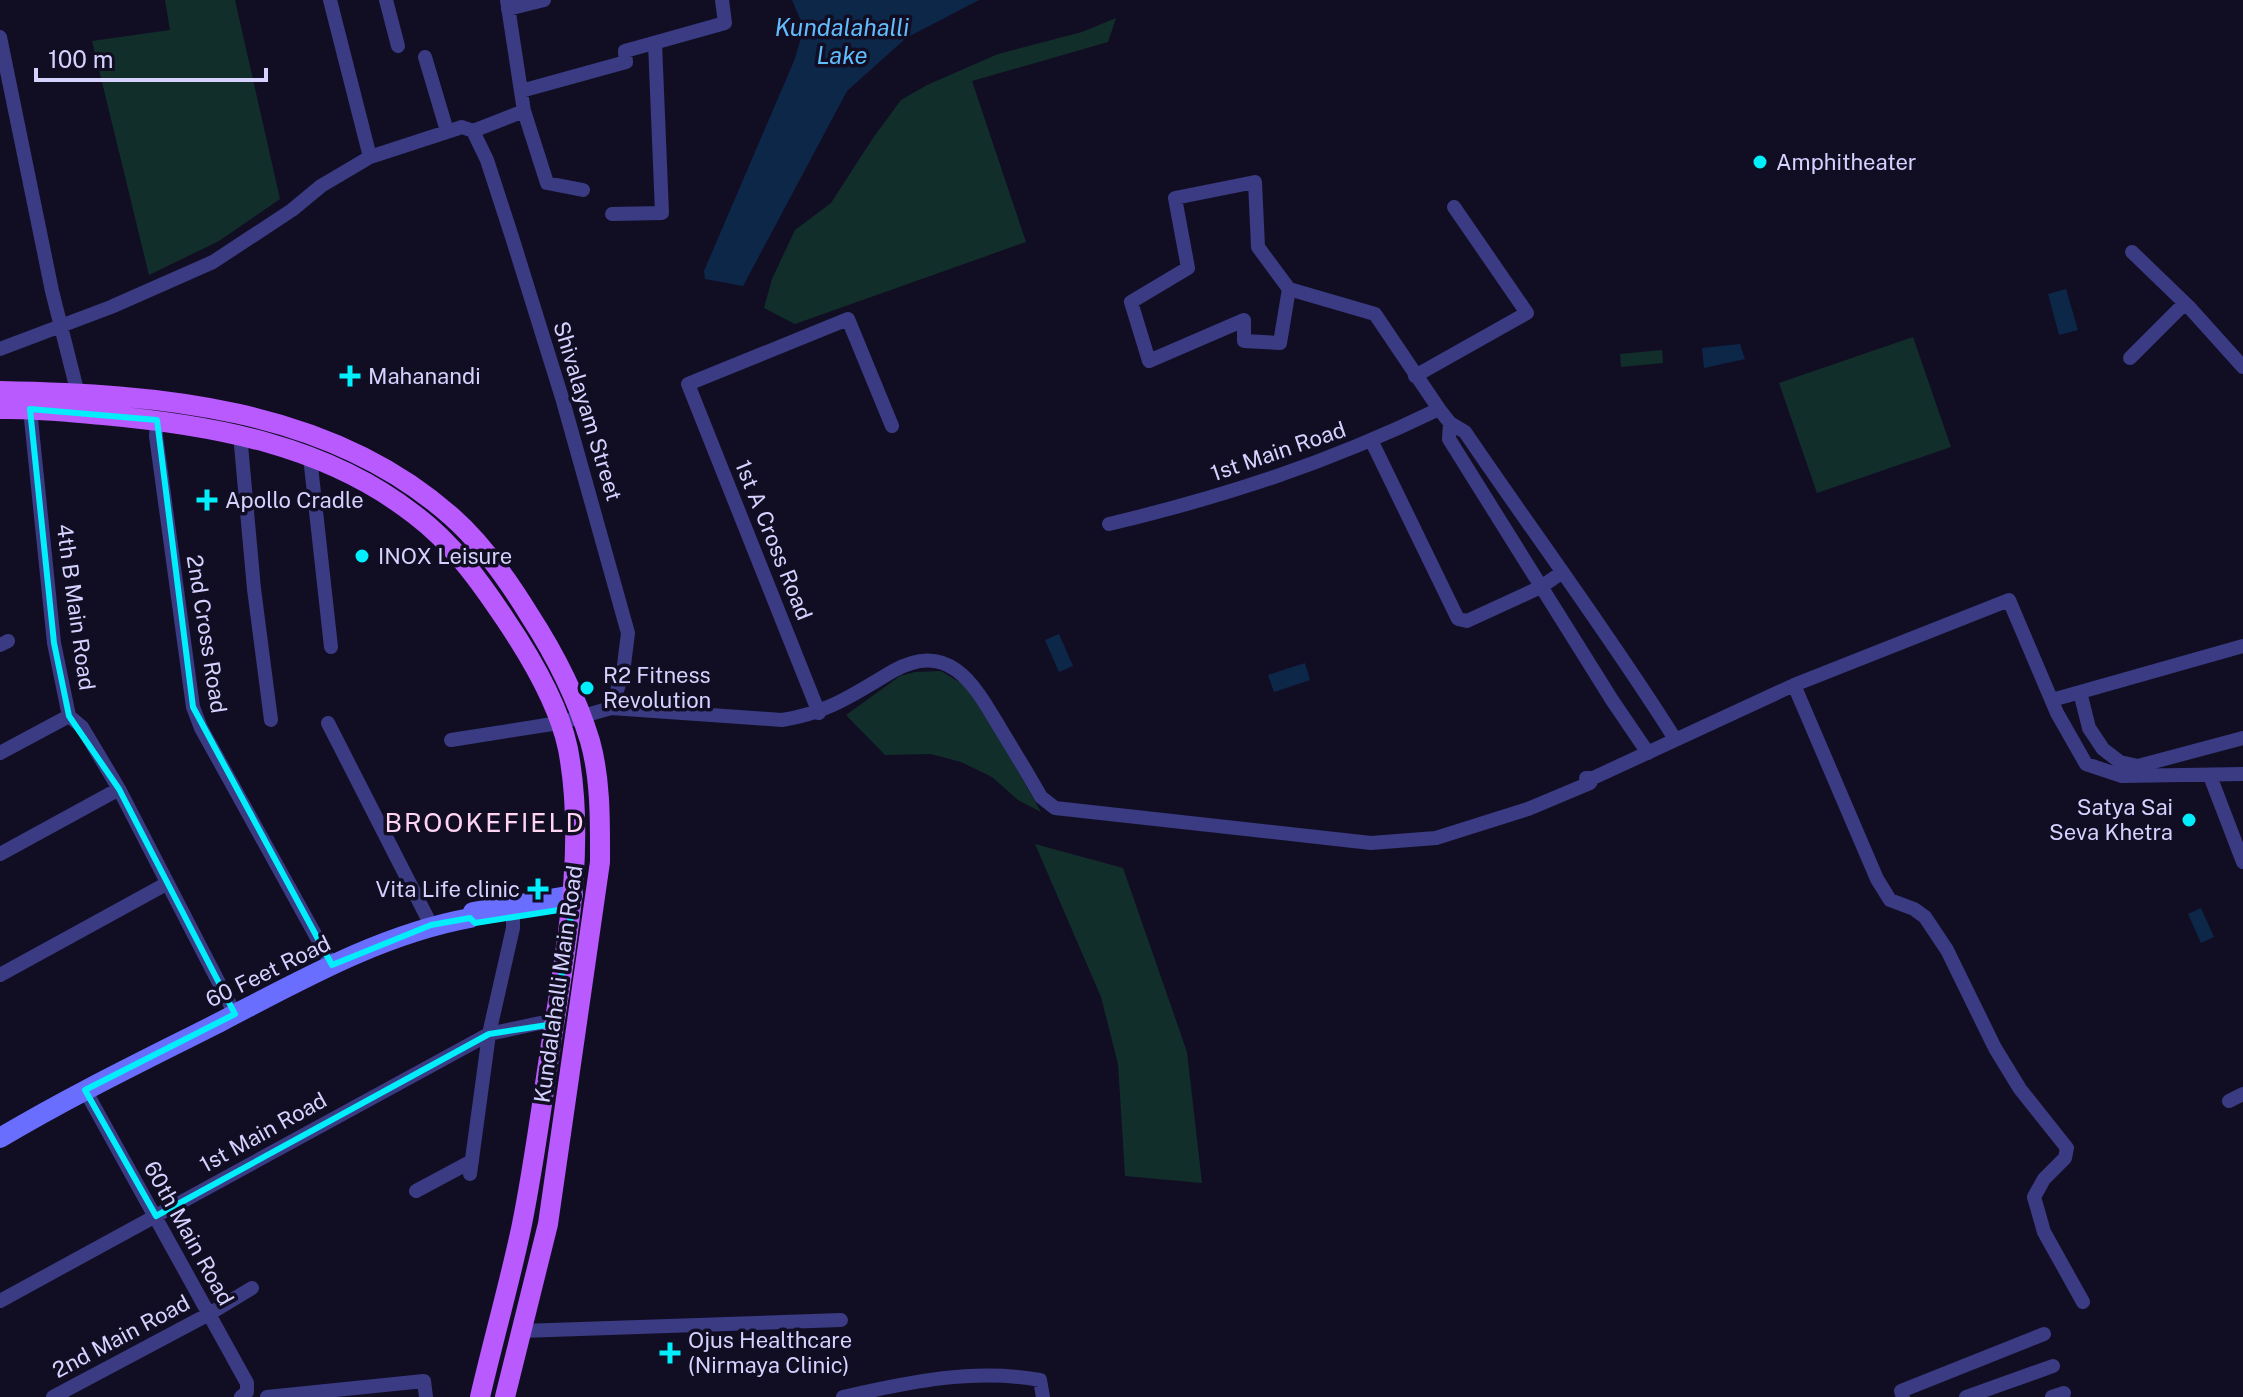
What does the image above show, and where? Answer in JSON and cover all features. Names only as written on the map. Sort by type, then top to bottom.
[{"type":"main road","name":"Kundalahalli Main Road","points":[[0,391],[144,398],[245,414],[304,432],[348,450],[386,470],[451,516],[498,569],[540,631],[591,744],[599,807],[599,873],[548,1224],[505,1397]]},
{"type":"main road","name":"Kundalahalli Main Road","points":[[0,409],[157,420],[240,434],[310,457],[378,489],[436,531],[460,555],[481,582],[538,672],[567,746],[573,790],[572,901],[521,1226],[480,1397]]},
{"type":"street","points":[[330,0],[370,157]]},
{"type":"street","points":[[386,0],[398,46]]},
{"type":"street","points":[[544,0],[508,4],[524,111],[547,183],[583,190]]},
{"type":"street","points":[[521,91],[626,62],[625,51],[725,23],[722,0]]},
{"type":"street","points":[[0,37],[52,291],[78,394]]},
{"type":"street","points":[[612,214],[662,213],[655,43]]},
{"type":"street","points":[[425,57],[447,131]]},
{"type":"street","points":[[0,349],[111,307],[213,262],[292,210],[321,186],[370,157],[462,127],[473,131],[524,111]]},
{"type":"street","name":"Shivalayam Street","points":[[473,131],[487,160],[506,217],[628,633],[623,673],[611,708]]},
{"type":"street","points":[[1289,289],[1280,343],[1244,341],[1244,320],[1149,361],[1131,302],[1188,268],[1175,198],[1255,182],[1258,247],[1289,289],[1375,314],[1439,409],[1450,423],[1465,432],[1561,573],[1630,666],[1675,739]]},
{"type":"street","points":[[1415,376],[1527,313],[1454,207]]},
{"type":"street","points":[[2132,252],[2185,303],[2243,367]]},
{"type":"street","points":[[2130,358],[2185,303]]},
{"type":"street","name":"1st A Cross Road","points":[[819,713],[688,384],[848,319],[892,426]]},
{"type":"street","name":"4th B Main Road","points":[[30,409],[54,643],[69,716]]},
{"type":"street","name":"1st Main Road","points":[[1109,524],[1196,503],[1298,470],[1372,442],[1439,409]]},
{"type":"street","name":"2nd Cross Road","points":[[157,420],[156,436],[193,707],[201,728],[332,965]]},
{"type":"street","points":[[1450,423],[1449,439],[1648,753]]},
{"type":"street","points":[[240,434],[254,589],[271,720]]},
{"type":"street","points":[[1372,442],[1458,619],[1467,621],[1541,587],[1561,573]]},
{"type":"street","points":[[310,457],[331,647]]},
{"type":"street","points":[[451,740],[559,723],[611,708],[782,720],[819,713],[898,669],[935,660],[954,668],[973,683],[1041,797],[1055,808],[1371,843],[1429,838],[1433,833],[1593,778],[1794,685],[2009,600],[2067,735],[2086,764],[2122,776],[2243,774]]},
{"type":"street","points":[[2052,700],[2243,646]]},
{"type":"street","points":[[1794,685],[1877,879],[1890,900],[1925,917],[1947,950],[1995,1048],[2020,1089],[2067,1148],[2068,1154],[2044,1179],[2034,1197],[2044,1232],[2083,1302]]},
{"type":"street","points":[[2080,692],[2089,728],[2103,749],[2120,762],[2138,766],[2243,738]]},
{"type":"street","points":[[0,753],[69,716],[82,727],[119,789],[235,1014]]},
{"type":"street","points":[[328,723],[431,925]]},
{"type":"street","points":[[2210,776],[2243,862]]},
{"type":"street","points":[[0,854],[119,789]]},
{"type":"street","points":[[0,975],[166,884]]},
{"type":"street","name":"60 Feet Road","points":[[0,1138],[85,1090],[332,965],[431,925],[470,918],[473,912],[514,910],[572,901]]},
{"type":"street","points":[[416,1191],[471,1168],[489,1034],[514,910]]},
{"type":"street","name":"1st Main Road","points":[[0,1301],[489,1034],[540,1023],[554,1024]]},
{"type":"street","name":"60th Main Road","points":[[85,1090],[247,1383],[247,1392],[241,1397]]},
{"type":"street","points":[[2229,1101],[2243,1094]]},
{"type":"street","name":"2nd Main Road","points":[[53,1397],[252,1288]]},
{"type":"street","points":[[521,1331],[841,1320]]},
{"type":"street","points":[[1903,1397],[1901,1391],[2044,1334]]},
{"type":"street","points":[[1966,1397],[2053,1366]]},
{"type":"street","points":[[843,1397],[937,1378],[1020,1377],[1040,1380],[1043,1397]]},
{"type":"street","points":[[267,1397],[424,1381],[426,1397]]},
{"type":"highlighted area","points":[[30,409],[157,420],[193,707],[332,965],[431,925],[470,918],[475,923],[572,908],[554,1024],[489,1034],[156,1216],[85,1090],[235,1014],[119,789],[69,716],[54,643]]},
{"type":"green space","points":[[165,0],[235,0],[280,199],[219,241],[149,275],[92,41],[170,30]]},
{"type":"green space","points":[[1116,18],[1108,42],[972,81],[1026,242],[795,324],[764,308],[772,279],[795,230],[831,203],[901,100],[927,85],[998,54],[1082,32]]},
{"type":"green space","points":[[1913,337],[1951,447],[1817,493],[1779,383]]},
{"type":"green space","points":[[1662,350],[1663,363],[1621,367],[1620,354]]},
{"type":"green space","points":[[941,671],[971,689],[1041,812],[1018,800],[992,777],[961,762],[931,754],[885,755],[846,715],[900,676]]},
{"type":"green space","points":[[1035,844],[1123,868],[1187,1052],[1202,1183],[1125,1176],[1118,1064],[1101,997]]},
{"type":"water","name":"Kundalahalli Lake","points":[[792,0],[979,0],[906,38],[847,91],[743,286],[705,279],[704,271],[794,61],[804,28]]},
{"type":"water","points":[[2066,289],[2078,330],[2059,335],[2048,294]]},
{"type":"water","points":[[1740,344],[1745,359],[1704,368],[1702,348]]},
{"type":"water","points":[[1059,634],[1073,666],[1059,672],[1045,640]]},
{"type":"water","points":[[1305,663],[1310,680],[1274,692],[1268,675]]},
{"type":"water","points":[[2201,908],[2214,937],[2201,943],[2188,914]]},
{"type":"place","name":"Amphitheater","points":[[1760,162]]},
{"type":"place","name":"Mahanandi","points":[[350,376]]},
{"type":"place","name":"Apollo Cradle","points":[[207,500]]},
{"type":"place","name":"INOX Leisure","points":[[362,556]]},
{"type":"place","name":"R2 Fitness Revolution","points":[[587,688]]},
{"type":"place","name":"Satya Sai Seva Khetra","points":[[2189,820]]},
{"type":"place","name":"Vita Life clinic","points":[[538,889]]},
{"type":"place","name":"Ojus Healthcare (Nirmaya Clinic)","points":[[670,1353]]},
{"type":"district","name":"BROOKEFIELD","points":[[485,822]]}]
